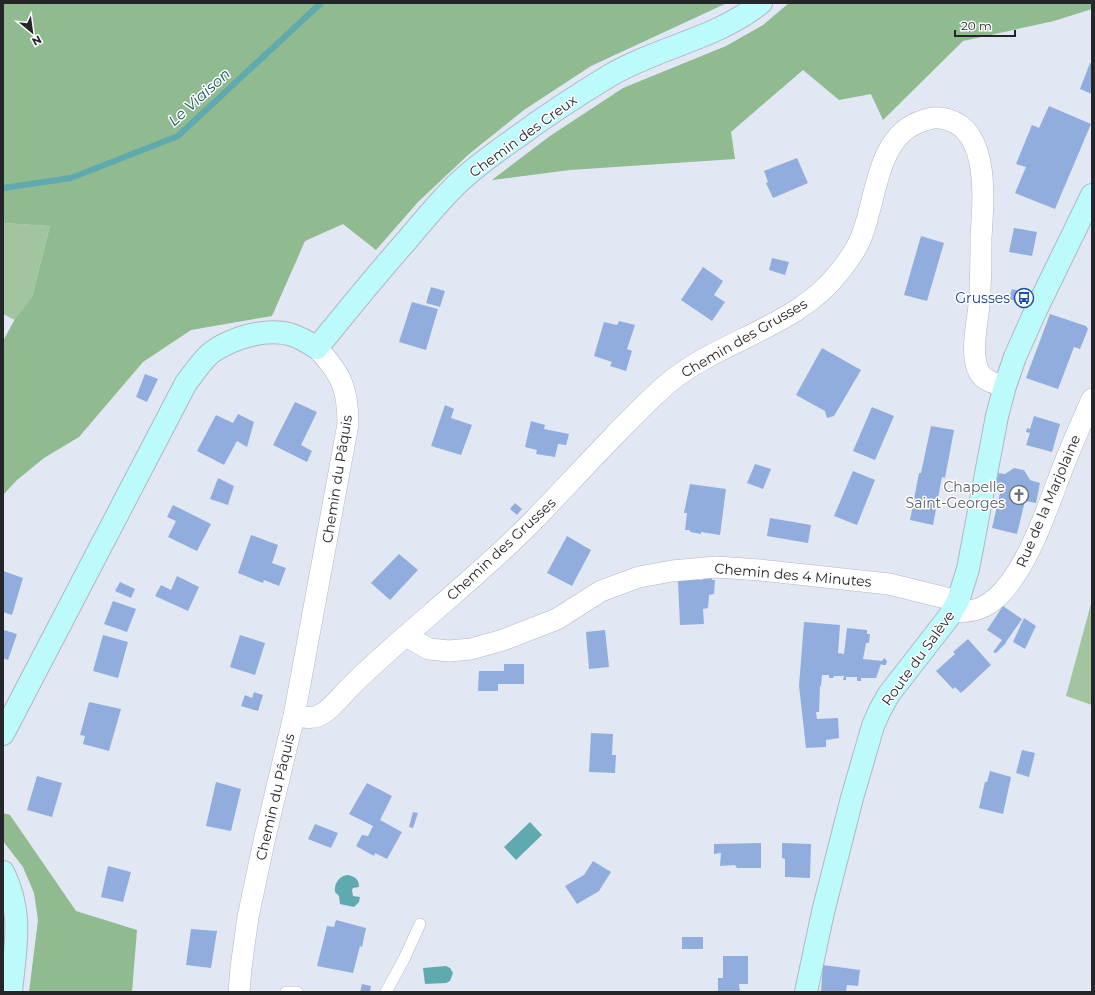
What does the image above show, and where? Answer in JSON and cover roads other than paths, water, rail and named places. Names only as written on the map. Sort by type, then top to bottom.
[{"type":"street","name":"Chemin des Creux","points":[[317,348],[371,280],[454,187],[485,160],[545,116],[610,75],[652,56],[703,36],[737,19],[761,3]]},
{"type":"street","name":"Chemin des Grusses","points":[[294,716],[315,718],[325,712],[406,636],[485,567],[532,522],[637,412],[685,370],[713,353],[780,320],[806,304],[832,281],[851,258],[860,240],[869,215],[886,154],[893,141],[902,131],[914,123],[927,119],[940,118],[956,123],[966,132],[974,143],[980,161],[983,190],[975,360],[978,371],[985,379],[1005,386]]},
{"type":"street","name":"Route du Salève","points":[[806,992],[823,912],[852,798],[873,726],[889,694],[935,636],[955,606],[967,574],[997,416],[1005,386],[1015,357],[1035,312],[1092,194]]},
{"type":"street","name":"Chemin du Pâquis","points":[[3,734],[186,383],[200,365],[212,353],[231,341],[248,335],[268,332],[288,334],[303,339],[317,348],[332,364],[346,392],[348,424],[294,716],[265,837],[248,917],[239,992]]},
{"type":"street","name":"Rue de la Marjolaine","points":[[955,606],[971,612],[980,609],[995,600],[1013,579],[1036,536],[1092,400]]},
{"type":"street","name":"Chemin des 4 Minutes","points":[[406,636],[429,649],[449,651],[470,649],[503,640],[551,622],[601,591],[639,577],[672,571],[716,567],[760,570],[889,584],[955,606]]},
{"type":"street","points":[[3,872],[13,894],[16,907],[17,926],[11,992]]},
{"type":"lane","points":[[386,992],[404,960],[420,924]]},
{"type":"lane","points":[[286,992],[297,992]]},
{"type":"water","points":[[530,822],[542,835],[516,860],[504,847]]},
{"type":"water","points":[[347,875],[356,878],[359,884],[359,887],[353,888],[352,890],[353,896],[360,897],[359,902],[354,907],[340,904],[339,896],[335,892],[335,886],[338,881]]},
{"type":"water","points":[[446,966],[450,968],[453,973],[450,981],[446,983],[425,984],[423,968]]},
{"type":"waterway","name":"Le Viaison","points":[[3,188],[71,178],[178,136],[321,3]]},
{"type":"place","name":"Grusses","points":[[1024,298]]},
{"type":"place","name":"Chapelle Saint-Georges","points":[[1019,495]]}]
